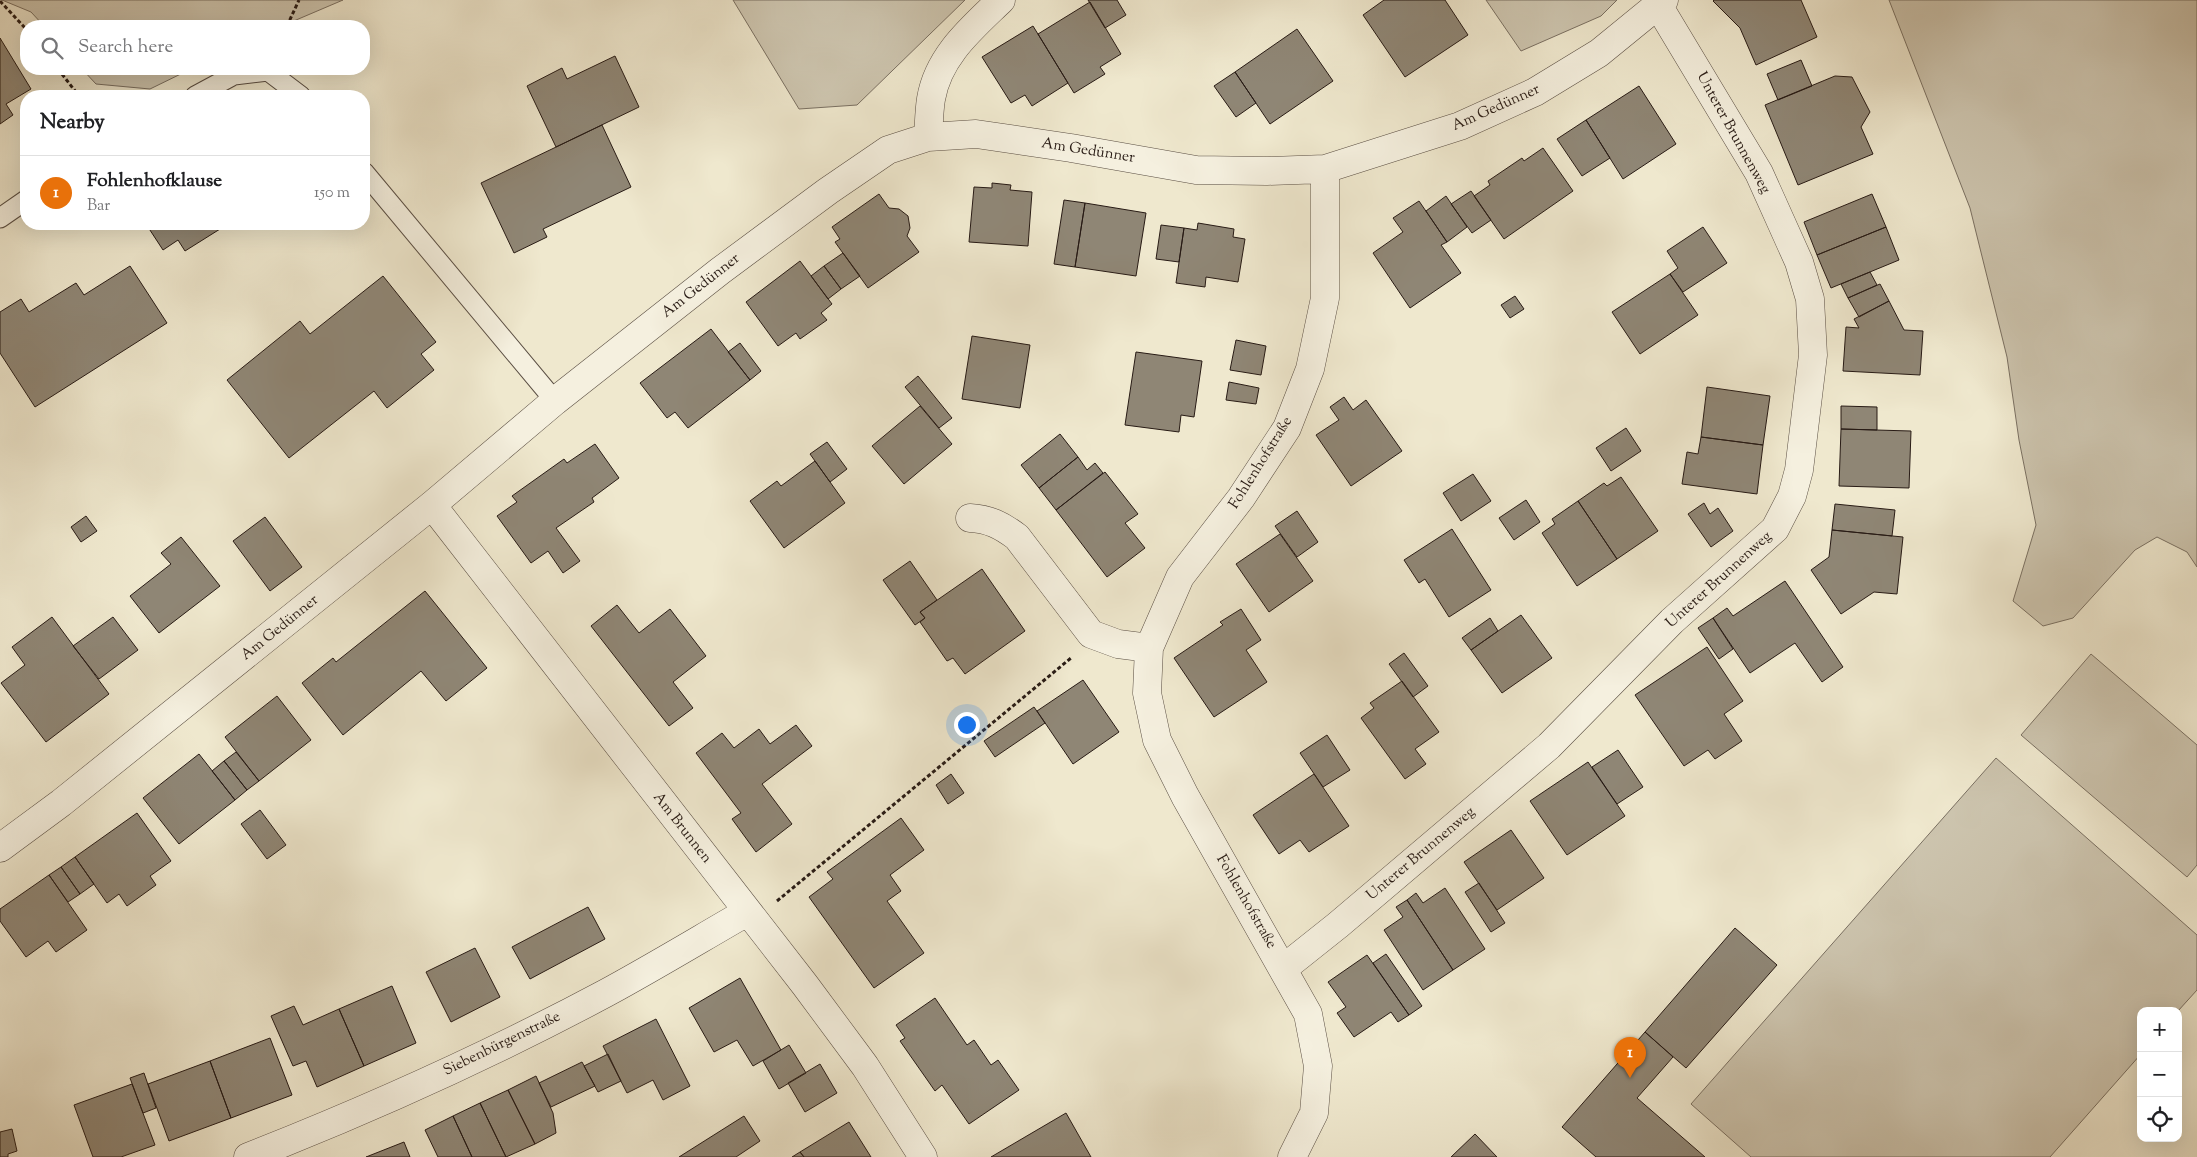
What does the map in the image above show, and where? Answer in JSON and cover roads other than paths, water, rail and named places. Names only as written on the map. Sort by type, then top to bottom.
[{"type":"street","points":[[928,137],[931,99],[938,74],[958,42],[1001,0]]},
{"type":"street","name":"Am Gedünner","points":[[0,848],[61,803],[432,505],[555,401],[720,271],[828,191],[888,150],[928,137],[976,134],[1071,148],[1196,170],[1325,169],[1460,126],[1535,92],[1599,52],[1661,3]]},
{"type":"street","name":"Unterer Brunnenweg","points":[[1284,968],[1338,925],[1549,746],[1672,621],[1775,529],[1792,496],[1799,470],[1813,354],[1810,299],[1798,262],[1759,173],[1661,3]]},
{"type":"street","name":"Fohlenhofstraße","points":[[1292,1157],[1314,1113],[1318,1066],[1308,1014],[1284,968],[1185,796],[1157,740],[1147,693],[1149,648],[1180,577],[1241,498],[1287,428],[1310,369],[1325,298],[1325,169]]},
{"type":"street","name":"Am Brunnen","points":[[432,505],[805,985],[864,1066],[923,1157]]},
{"type":"street","points":[[970,518],[987,519],[1017,537],[1091,634],[1118,644],[1149,648]]},
{"type":"street","name":"Siebenbürgenstraße","points":[[248,1157],[331,1124],[510,1043],[750,916]]},
{"type":"lane","points":[[206,90],[234,75]]},
{"type":"lane","points":[[273,75],[293,90]]},
{"type":"lane","points":[[370,179],[555,401]]},
{"type":"lane","points":[[0,218],[20,204]]},
{"type":"place","name":"Fohlenhofklause","points":[[1630,1078]]}]
